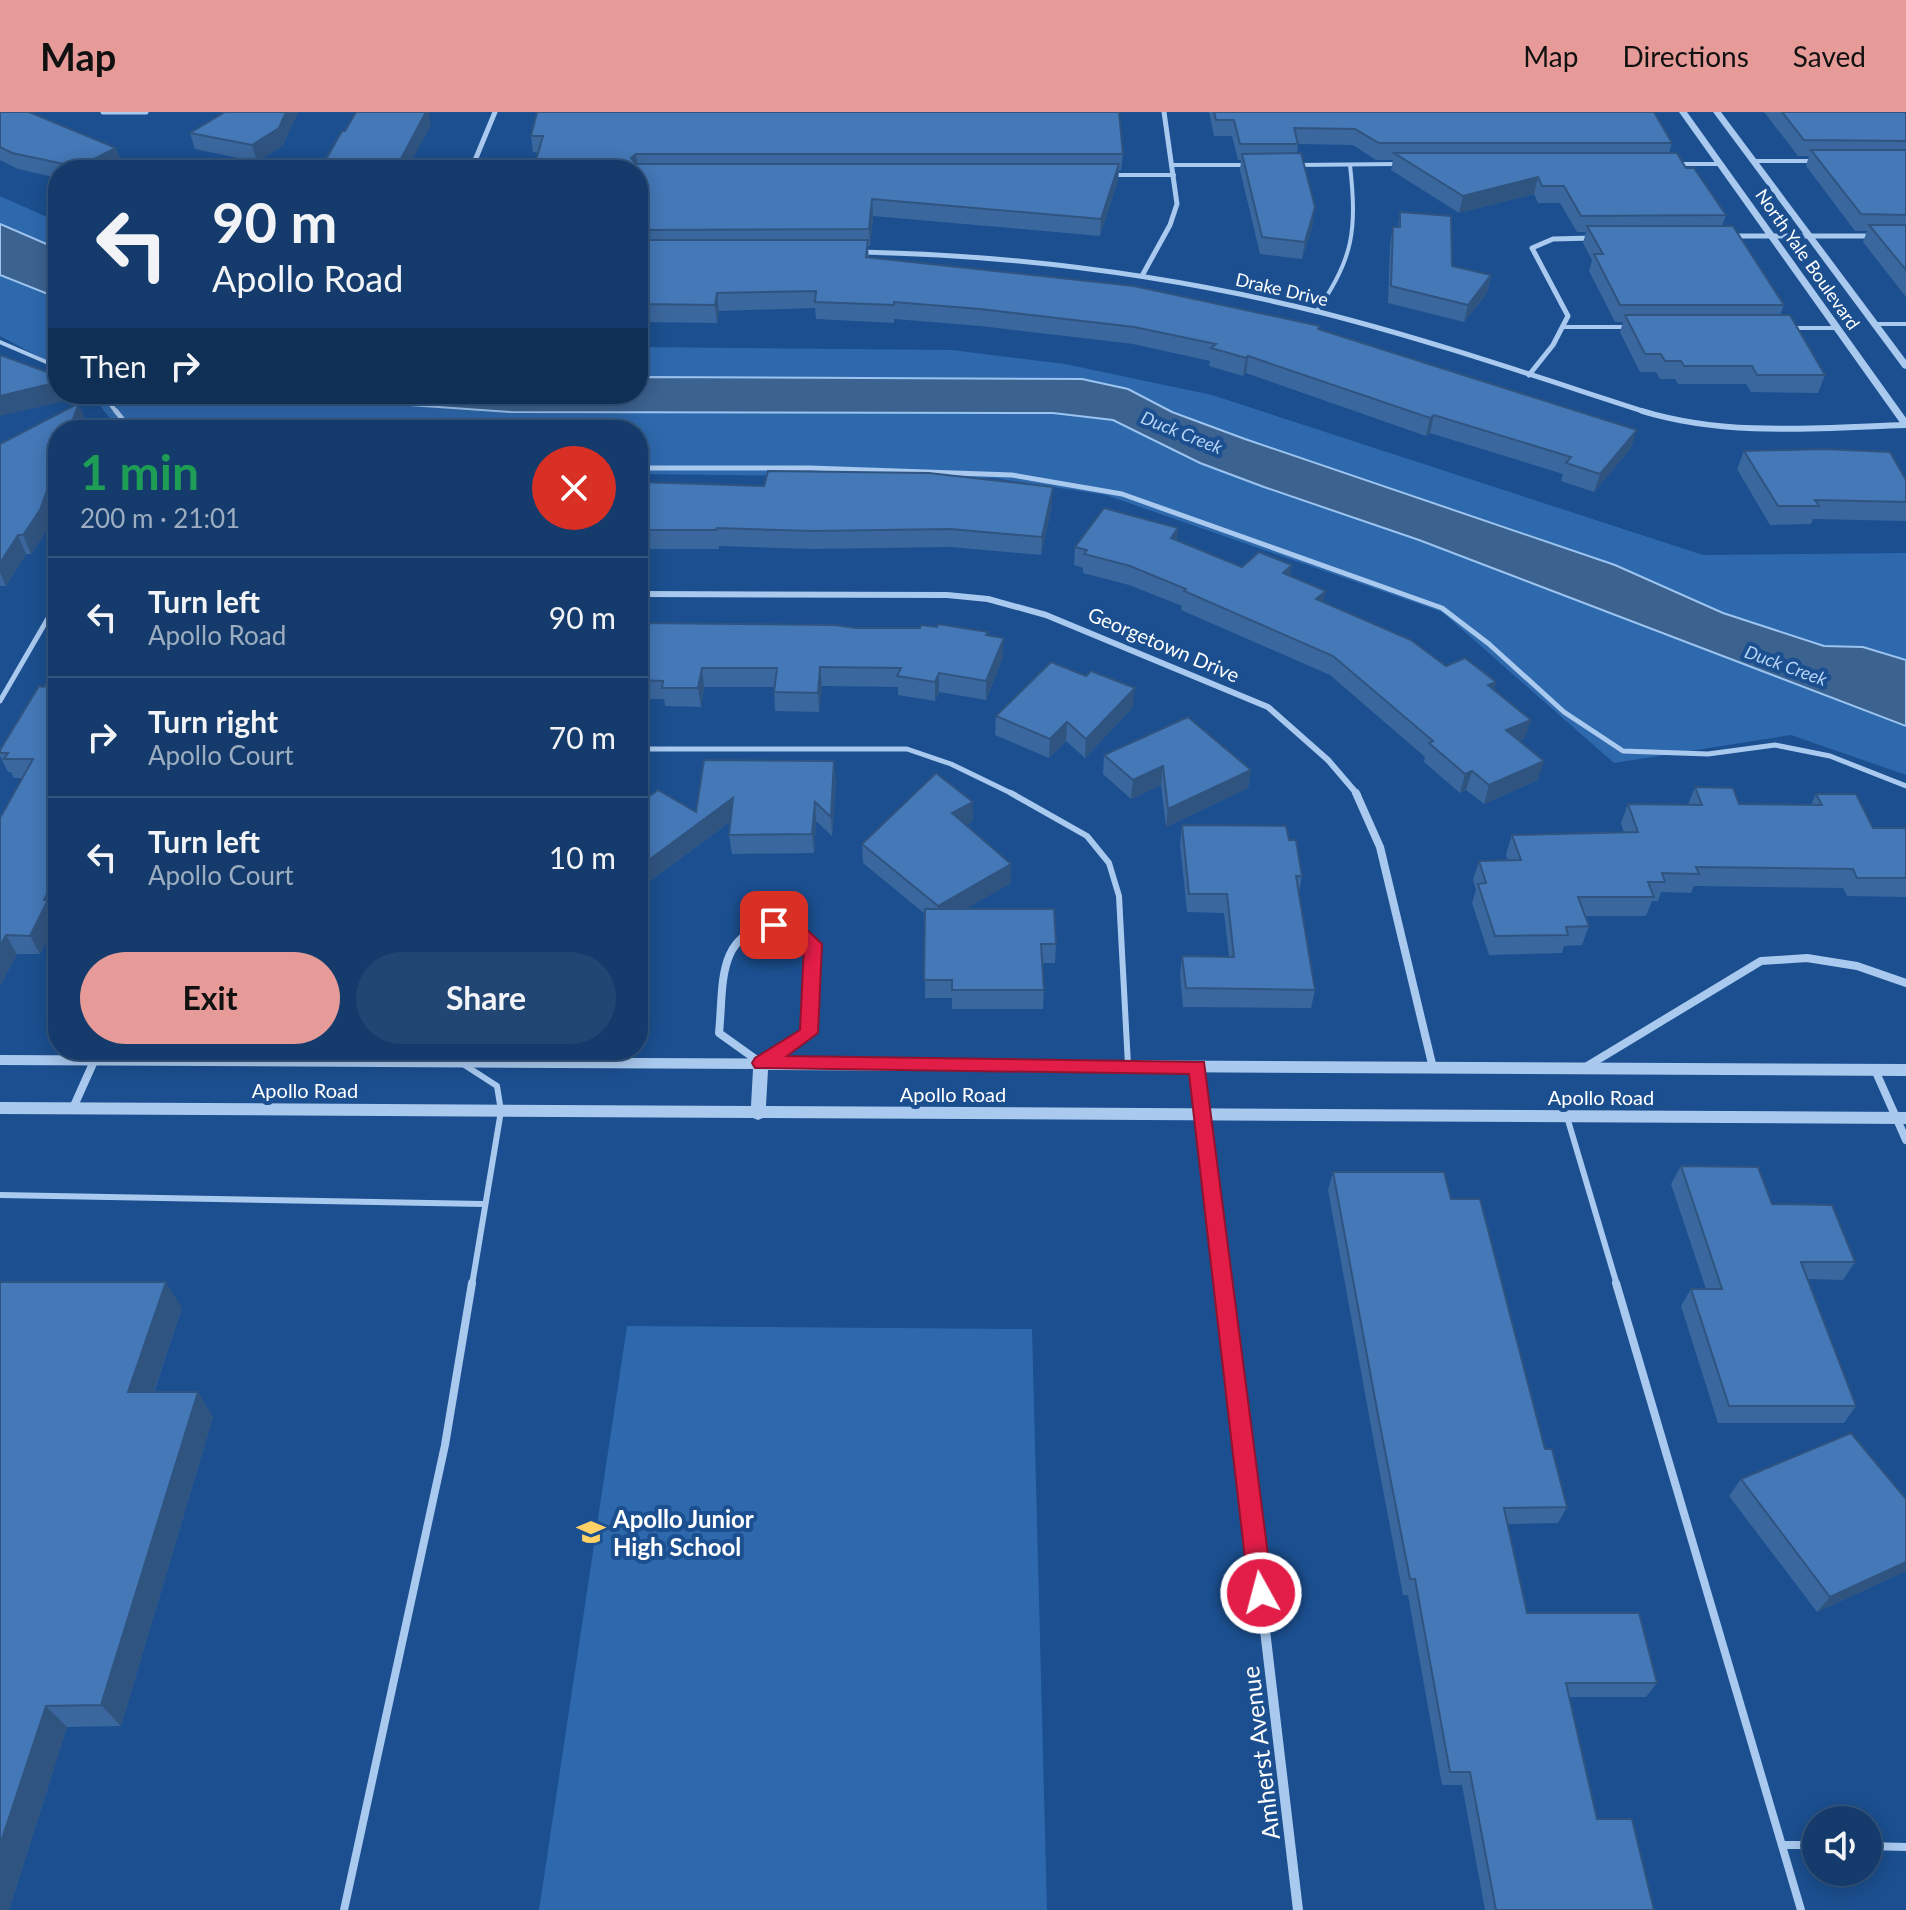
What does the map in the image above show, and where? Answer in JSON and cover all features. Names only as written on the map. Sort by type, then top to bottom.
[{"type":"street","points":[[103,112],[146,112]]},
{"type":"street","points":[[475,160],[495,112]]},
{"type":"street","points":[[1143,274],[1177,204],[1164,112]]},
{"type":"street","name":"North Yale Boulevard","points":[[1683,112],[1906,425]]},
{"type":"street","name":"North Yale Boulevard","points":[[1717,112],[1906,366]]},
{"type":"street","points":[[1716,236],[1875,236]]},
{"type":"street","points":[[1529,375],[1553,345],[1568,316],[1532,248],[1538,242],[1561,238],[1607,237]]},
{"type":"street","name":"Drake Drive","points":[[853,252],[1014,259],[1143,274],[1389,330],[1666,418],[1702,426],[1747,429],[1906,425]]},
{"type":"street","name":"Georgetown Drive","points":[[648,594],[947,595],[988,599],[1046,615],[1268,707],[1328,760],[1359,797],[1380,847],[1433,1068]]},
{"type":"street","points":[[786,926],[807,936],[815,953],[809,1033],[761,1063],[719,1033],[728,953],[732,944],[749,930],[786,926]]},
{"type":"street","name":"Apollo Road","points":[[1582,1069],[1761,961],[1807,958],[1857,966],[1906,983]]},
{"type":"street","name":"Apollo Road","points":[[0,1060],[48,1058]]},
{"type":"street","points":[[73,1108],[95,1060]]},
{"type":"street","name":"Apollo Road","points":[[439,1060],[1906,1070]]},
{"type":"street","points":[[758,1114],[761,1063]]},
{"type":"street","name":"Amherst Avenue","points":[[1198,1067],[1298,1910]]},
{"type":"street","points":[[1875,1070],[1901,1118],[1906,1140]]},
{"type":"street","name":"Apollo Road","points":[[0,1108],[1901,1118]]},
{"type":"lane","points":[[1754,161],[1818,161]]},
{"type":"lane","points":[[1291,165],[1397,164]]},
{"type":"lane","points":[[1665,164],[1720,164]]},
{"type":"lane","points":[[1173,165],[1247,165]]},
{"type":"lane","points":[[1316,312],[1341,279],[1351,250],[1357,222],[1350,165]]},
{"type":"lane","points":[[1111,175],[1174,175]]},
{"type":"lane","points":[[1875,324],[1906,324]]},
{"type":"lane","points":[[1563,327],[1637,328]]},
{"type":"lane","points":[[1780,328],[1837,328]]},
{"type":"lane","points":[[0,342],[48,363]]},
{"type":"lane","points":[[111,404],[123,420]]},
{"type":"lane","points":[[648,468],[810,468],[1012,475],[1122,494],[1442,608],[1489,644],[1564,712],[1623,751],[1708,754],[1775,745],[1830,756],[1906,786]]},
{"type":"lane","points":[[0,701],[48,618]]},
{"type":"lane","points":[[648,749],[907,749],[951,764],[1087,836],[1109,863],[1119,896],[1129,1066]]},
{"type":"lane","points":[[344,1910],[445,1445],[501,1111],[497,1086],[458,1062]]},
{"type":"lane","points":[[1567,1117],[1801,1910]]},
{"type":"lane","points":[[0,1195],[192,1196],[483,1204]]},
{"type":"lane","points":[[1782,1845],[1802,1845]]},
{"type":"lane","points":[[1882,1846],[1906,1847]]},
{"type":"shaded area","points":[[0,196],[48,218],[48,362],[0,336]]},
{"type":"shaded area","points":[[648,347],[952,350],[1065,364],[1212,395],[1703,555],[1906,553],[1906,775],[1791,735],[1614,763],[1442,612],[1106,495],[994,478],[648,474],[648,420],[111,420],[99,404],[648,404]]},
{"type":"shaded area","points":[[627,1326],[1032,1329],[1047,1910],[539,1910]]},
{"type":"water","points":[[0,224],[48,245],[48,294],[0,275]]},
{"type":"water","name":"Duck Creek","points":[[648,377],[1082,379],[1128,389],[1172,412],[1245,439],[1615,565],[1723,613],[1824,646],[1863,647],[1906,660],[1906,726],[1419,540],[1200,463],[1113,420],[1053,413],[511,412],[395,404],[648,404]]},
{"type":"building","points":[[0,112],[29,112],[116,148],[92,160],[48,161],[12,153],[0,147]]},
{"type":"building","points":[[225,112],[286,112],[279,128],[252,145],[190,133]]},
{"type":"building","points":[[356,112],[426,112],[400,160],[326,160],[342,131],[345,131]]},
{"type":"building","points":[[537,112],[1119,112],[1123,154],[636,154],[631,158],[633,160],[536,160],[543,136],[531,136]]},
{"type":"building","points":[[1214,112],[1654,112],[1672,143],[1379,143],[1355,129],[1294,128],[1298,144],[1240,144],[1234,120],[1216,120]]},
{"type":"building","points":[[1782,112],[1906,112],[1906,141],[1804,140]]},
{"type":"building","points":[[1811,150],[1906,150],[1906,215],[1861,214]]},
{"type":"building","points":[[1301,153],[1315,207],[1305,242],[1262,237],[1242,154]]},
{"type":"building","points":[[1394,153],[1677,153],[1686,168],[1694,168],[1726,215],[1581,216],[1564,186],[1542,186],[1538,177],[1463,196]]},
{"type":"building","points":[[648,164],[1119,164],[1101,219],[872,199],[869,229],[648,230]]},
{"type":"building","points":[[1400,212],[1451,216],[1452,266],[1491,275],[1468,305],[1391,286],[1393,227],[1400,227]]},
{"type":"building","points":[[1869,225],[1906,225],[1906,270]]},
{"type":"building","points":[[1587,226],[1733,226],[1784,305],[1620,305],[1594,254],[1603,254]]},
{"type":"building","points":[[648,240],[868,240],[866,257],[1134,286],[1320,326],[1318,329],[1637,430],[1600,474],[1566,463],[1571,457],[1434,415],[1430,418],[1248,356],[1211,348],[1216,344],[1134,327],[894,302],[894,305],[815,302],[816,291],[717,293],[715,305],[648,304]]},
{"type":"building","points":[[1625,315],[1790,315],[1825,375],[1757,375],[1752,366],[1684,366],[1681,361],[1665,361],[1661,354],[1645,354]]},
{"type":"building","points":[[0,355],[48,372],[48,384],[0,396]]},
{"type":"building","points":[[79,404],[73,420],[48,420],[48,488],[40,510],[23,535],[18,535],[0,563],[0,444]]},
{"type":"building","points":[[1824,449],[1890,452],[1906,480],[1906,502],[1815,500],[1819,506],[1778,506],[1744,451]]},
{"type":"building","points":[[768,471],[929,473],[1053,487],[1042,537],[950,529],[648,530],[648,482],[764,486]]},
{"type":"building","points":[[1104,508],[1178,528],[1171,538],[1242,567],[1259,552],[1292,565],[1283,573],[1326,591],[1316,599],[1411,640],[1446,666],[1465,658],[1496,682],[1488,685],[1531,720],[1506,730],[1544,761],[1489,785],[1472,771],[1465,774],[1429,743],[1433,741],[1333,656],[1130,566],[1084,554],[1087,550],[1075,547]]},
{"type":"building","points":[[648,623],[835,625],[855,628],[920,628],[921,625],[937,627],[938,624],[988,632],[986,635],[1004,638],[986,681],[939,673],[935,682],[897,676],[901,668],[820,667],[818,693],[774,692],[777,668],[702,668],[698,688],[662,688],[663,681],[648,680]]},
{"type":"building","points":[[1051,662],[1086,676],[1091,671],[1135,688],[1086,739],[1067,722],[1050,739],[996,716]]},
{"type":"building","points":[[48,680],[48,892],[44,900],[48,900],[30,936],[6,935],[0,946],[0,818],[33,759],[4,759],[8,753],[0,753],[0,750],[39,686],[44,687]]},
{"type":"building","points":[[1188,717],[1251,770],[1168,809],[1163,766],[1133,780],[1104,755]]},
{"type":"building","points":[[704,760],[834,761],[831,817],[815,802],[812,834],[729,835],[733,798],[648,861],[648,797],[658,790],[696,812]]},
{"type":"building","points":[[936,773],[973,802],[952,813],[1011,864],[938,906],[862,844]]},
{"type":"building","points":[[1695,787],[1733,788],[1739,804],[1822,805],[1816,794],[1856,794],[1873,828],[1906,828],[1906,878],[1857,878],[1853,869],[1696,867],[1699,874],[1662,873],[1665,882],[1648,882],[1654,897],[1578,897],[1589,926],[1566,927],[1568,935],[1495,936],[1478,884],[1486,883],[1479,861],[1521,860],[1512,835],[1638,832],[1628,804],[1702,805]]},
{"type":"building","points":[[1182,825],[1286,826],[1289,840],[1296,840],[1302,876],[1296,876],[1315,990],[1186,988],[1182,956],[1234,957],[1227,894],[1189,894]]},
{"type":"building","points":[[925,909],[1054,909],[1056,944],[1041,944],[1044,990],[952,990],[952,980],[924,980]]},
{"type":"building","points":[[1681,1166],[1758,1167],[1772,1204],[1832,1205],[1855,1262],[1801,1262],[1856,1406],[1729,1406],[1691,1289],[1722,1289]]},
{"type":"building","points":[[1333,1172],[1444,1172],[1451,1199],[1480,1199],[1545,1449],[1552,1449],[1567,1507],[1504,1508],[1527,1613],[1639,1613],[1657,1683],[1566,1683],[1597,1819],[1632,1819],[1654,1910],[1496,1910],[1470,1772],[1450,1772],[1415,1579],[1410,1579]]},
{"type":"building","points":[[0,1282],[166,1282],[128,1392],[198,1392],[101,1705],[46,1706],[0,1845]]},
{"type":"building","points":[[1851,1433],[1906,1499],[1906,1562],[1830,1597],[1741,1479]]},
{"type":"place","name":"Apollo Junior High School","points":[[591,1532]]},
{"type":"route","points":[[774,925],[797,930],[813,944],[815,953],[809,1033],[761,1063],[1198,1067],[1261,1593]]}]
